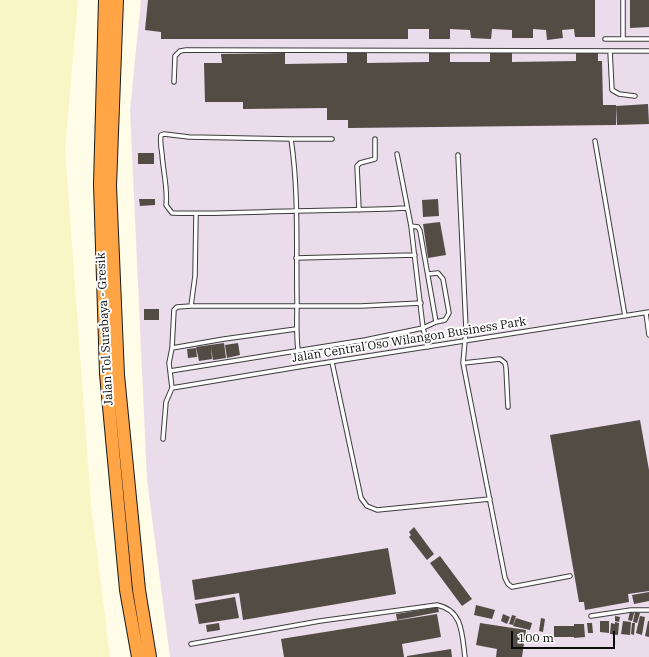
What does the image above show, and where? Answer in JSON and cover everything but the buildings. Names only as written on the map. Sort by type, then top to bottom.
[{"type":"highway","name":"Jalan Tol Surabaya - Gresik","points":[[105,0],[100,184],[106,374],[126,590],[138,657]]},
{"type":"highway","name":"Jalan Tol Surabaya - Gresik","points":[[117,0],[110,186],[118,375],[139,590],[150,657]]},
{"type":"lane","points":[[623,0],[623,39]]},
{"type":"lane","points":[[605,39],[649,39]]},
{"type":"lane","points":[[174,82],[175,56],[180,51],[186,50],[649,51]]},
{"type":"lane","points":[[610,51],[612,90],[619,94],[635,96]]},
{"type":"lane","points":[[332,139],[189,137],[164,134],[162,135],[161,144],[162,166],[167,196],[166,205],[172,213],[196,214],[408,208]]},
{"type":"lane","points":[[291,139],[296,211],[296,329],[298,350]]},
{"type":"lane","points":[[359,210],[357,166],[360,163],[375,159],[375,139]]},
{"type":"lane","points":[[595,141],[625,316]]},
{"type":"lane","points":[[397,154],[411,226],[423,328],[428,347]]},
{"type":"lane","points":[[458,155],[466,341],[463,363],[505,578],[508,584],[512,586],[570,576]]},
{"type":"lane","points":[[191,306],[195,276],[196,214]]},
{"type":"lane","points":[[411,226],[418,227],[420,231],[436,322]]},
{"type":"lane","points":[[296,258],[415,255]]},
{"type":"lane","points":[[170,371],[423,328],[445,320],[449,313],[443,279],[438,273],[428,274]]},
{"type":"lane","points":[[163,439],[166,402],[172,388],[169,363],[172,348],[174,310],[177,307],[361,306],[421,303]]},
{"type":"lane","points":[[648,313],[649,336]]},
{"type":"lane","name":"Jalan Central Oso Wilangon Business Park","points":[[172,388],[648,313]]},
{"type":"lane","points":[[172,348],[296,329]]},
{"type":"lane","points":[[463,363],[500,359],[505,363],[508,407]]},
{"type":"lane","points":[[332,362],[361,498],[367,506],[377,510],[490,499]]},
{"type":"lane","points":[[191,644],[320,621],[437,605],[445,606],[452,611],[460,624],[465,657]]},
{"type":"lane","points":[[591,616],[631,610],[649,610]]},
{"type":"shaded area","points":[[0,0],[78,0],[65,149],[91,505],[110,657],[0,657]]},
{"type":"shaded area","points":[[141,0],[649,0],[649,657],[170,657],[147,479],[130,110]]}]
